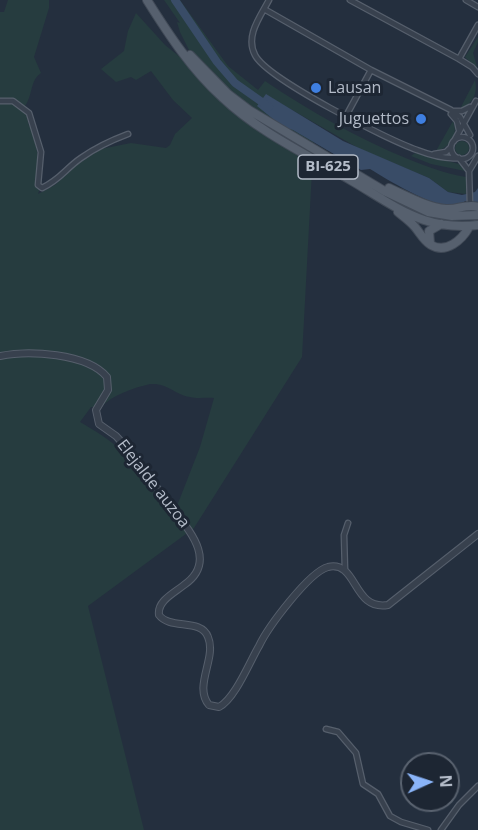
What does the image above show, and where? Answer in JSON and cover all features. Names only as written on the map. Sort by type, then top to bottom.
[{"type":"main road","points":[[146,0],[155,12]]},
{"type":"main road","name":"BI-625","points":[[155,12],[200,66],[228,94],[269,123],[404,201],[428,212],[452,216],[474,215]]},
{"type":"main road","name":"BI-625","points":[[155,12],[196,70],[239,112],[263,130],[381,200],[411,215],[441,224],[478,225]]},
{"type":"main road","points":[[360,175],[436,207],[458,209],[474,206],[474,215]]},
{"type":"main road","points":[[381,200],[413,224],[433,246],[453,246],[469,227]]},
{"type":"main road","points":[[433,246],[429,241],[429,231],[441,224]]},
{"type":"street","points":[[269,0],[252,33],[252,48],[255,57],[267,69],[346,116],[392,140],[444,158],[465,158],[472,152]]},
{"type":"street","points":[[350,0],[459,59],[478,74]]},
{"type":"street","points":[[466,0],[478,7]]},
{"type":"street","points":[[264,9],[371,70],[452,111],[464,122],[472,144],[469,181],[474,206]]},
{"type":"street","points":[[459,59],[478,25]]},
{"type":"street","points":[[346,116],[371,70]]},
{"type":"street","points":[[432,154],[442,153],[451,147],[477,99]]},
{"type":"street","points":[[452,111],[469,109],[477,99]]},
{"type":"street","points":[[469,135],[470,118],[477,99]]},
{"type":"street","points":[[0,101],[13,101],[29,113],[41,152],[38,185],[42,188],[55,182],[79,160],[110,141],[128,134]]},
{"type":"street","points":[[439,105],[456,118],[459,130]]},
{"type":"street","points":[[454,141],[478,131]]},
{"type":"street","points":[[451,147],[453,153],[470,169]]},
{"type":"street","points":[[470,169],[478,156]]},
{"type":"street","name":"Elejalde auzoa","points":[[0,356],[20,353],[57,354],[96,369],[107,377],[108,390],[96,410],[99,424],[116,436],[126,447],[195,539],[199,558],[196,575],[170,595],[158,610],[159,615],[166,622],[202,629],[209,638],[204,696],[209,705],[219,707],[227,701],[246,671],[260,642],[311,578],[326,568],[337,567],[345,571]]},
{"type":"street","points":[[348,523],[344,536],[345,571],[364,598],[371,604],[380,606],[388,605],[478,534]]},
{"type":"street","points":[[326,729],[338,732],[356,753],[363,784],[381,797],[390,816],[401,822],[428,830]]},
{"type":"street","points":[[441,830],[459,805],[478,786]]},
{"type":"green space","points":[[8,0],[49,0],[49,8],[34,57],[41,73],[35,80],[25,106],[42,167],[42,181],[38,194],[55,185],[78,164],[101,149],[131,143],[166,148],[175,134],[192,118],[173,100],[151,71],[136,80],[131,77],[116,82],[101,69],[124,51],[128,31],[136,13],[165,45],[185,61],[191,54],[177,22],[180,23],[164,0],[180,0],[228,66],[258,90],[265,81],[352,133],[408,159],[450,174],[466,177],[466,194],[448,192],[429,178],[360,149],[266,95],[314,133],[302,357],[194,528],[88,606],[144,830],[0,830],[0,12],[4,12]],"holes":[[[156,384],[190,397],[214,398],[200,447],[175,511],[117,447],[80,422],[91,407],[100,408],[110,399],[123,393]]]},
{"type":"green space","points":[[478,37],[473,53],[478,70],[465,57]]},
{"type":"green space","points":[[475,80],[474,98],[460,109]]},
{"type":"green space","points":[[453,121],[455,131],[452,140],[445,147],[436,151]]},
{"type":"green space","points":[[462,141],[467,143],[469,148],[467,153],[462,155],[457,153],[455,148],[457,143]]},
{"type":"green space","points":[[415,153],[459,164],[465,171],[431,164],[411,156]]},
{"type":"water","points":[[266,94],[343,141],[429,178],[448,192],[462,195],[475,192],[478,188],[478,202],[465,201],[458,206],[438,204],[413,194],[370,169],[361,170],[293,130],[283,127],[257,106]]},
{"type":"waterway","points":[[175,0],[217,62],[235,83],[269,107]]},
{"type":"place","name":"Lausan","points":[[316,88]]},
{"type":"place","name":"Juguettos","points":[[421,119]]}]
